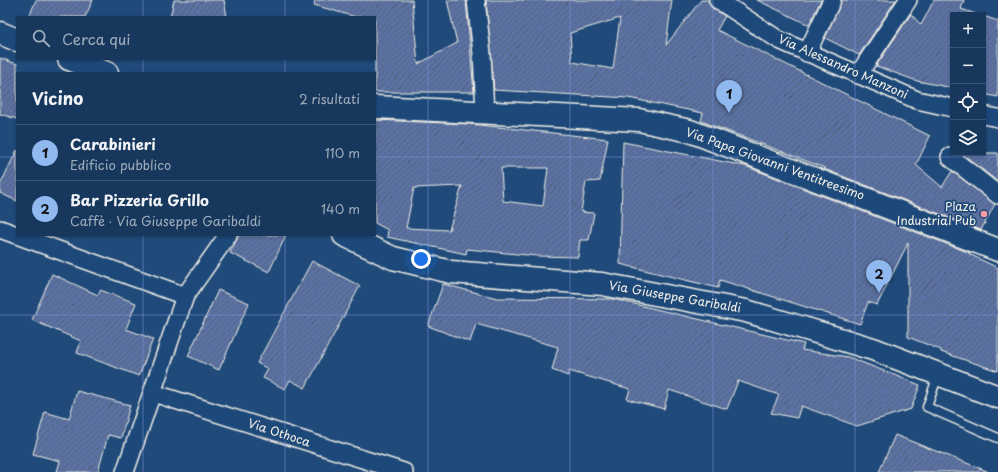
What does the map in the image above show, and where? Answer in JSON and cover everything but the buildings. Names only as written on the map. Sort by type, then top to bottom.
[{"type":"main road","points":[[0,33],[16,40]]},
{"type":"main road","points":[[72,60],[104,72]]},
{"type":"main road","name":"Via Papa Giovanni Ventitreesimo","points":[[376,107],[639,120],[690,131],[998,250]]},
{"type":"main road","name":"Via Giuseppe Garibaldi","points":[[346,236],[393,258],[451,272],[602,284],[746,311],[873,349],[998,397]]},
{"type":"street","points":[[476,0],[482,54],[485,112]]},
{"type":"street","name":"Via Alessandro Manzoni","points":[[718,0],[779,40],[807,53],[918,100],[950,107]]},
{"type":"street","points":[[807,53],[832,0]]},
{"type":"street","points":[[858,75],[908,0]]},
{"type":"street","points":[[986,116],[998,118]]},
{"type":"street","points":[[950,157],[998,195]]},
{"type":"street","points":[[0,230],[16,236]]},
{"type":"street","points":[[17,236],[185,296]]},
{"type":"street","points":[[125,472],[154,393],[185,296],[227,236]]},
{"type":"street","name":"Via Othoca","points":[[154,393],[404,472]]},
{"type":"lane","points":[[938,375],[927,407],[998,438]]},
{"type":"place","name":"Carabinieri","points":[[729,113]]},
{"type":"place","name":"Plaza Industrial Pub","points":[[984,214]]},
{"type":"place","name":"Bar Pizzeria Grillo","points":[[879,293]]}]
